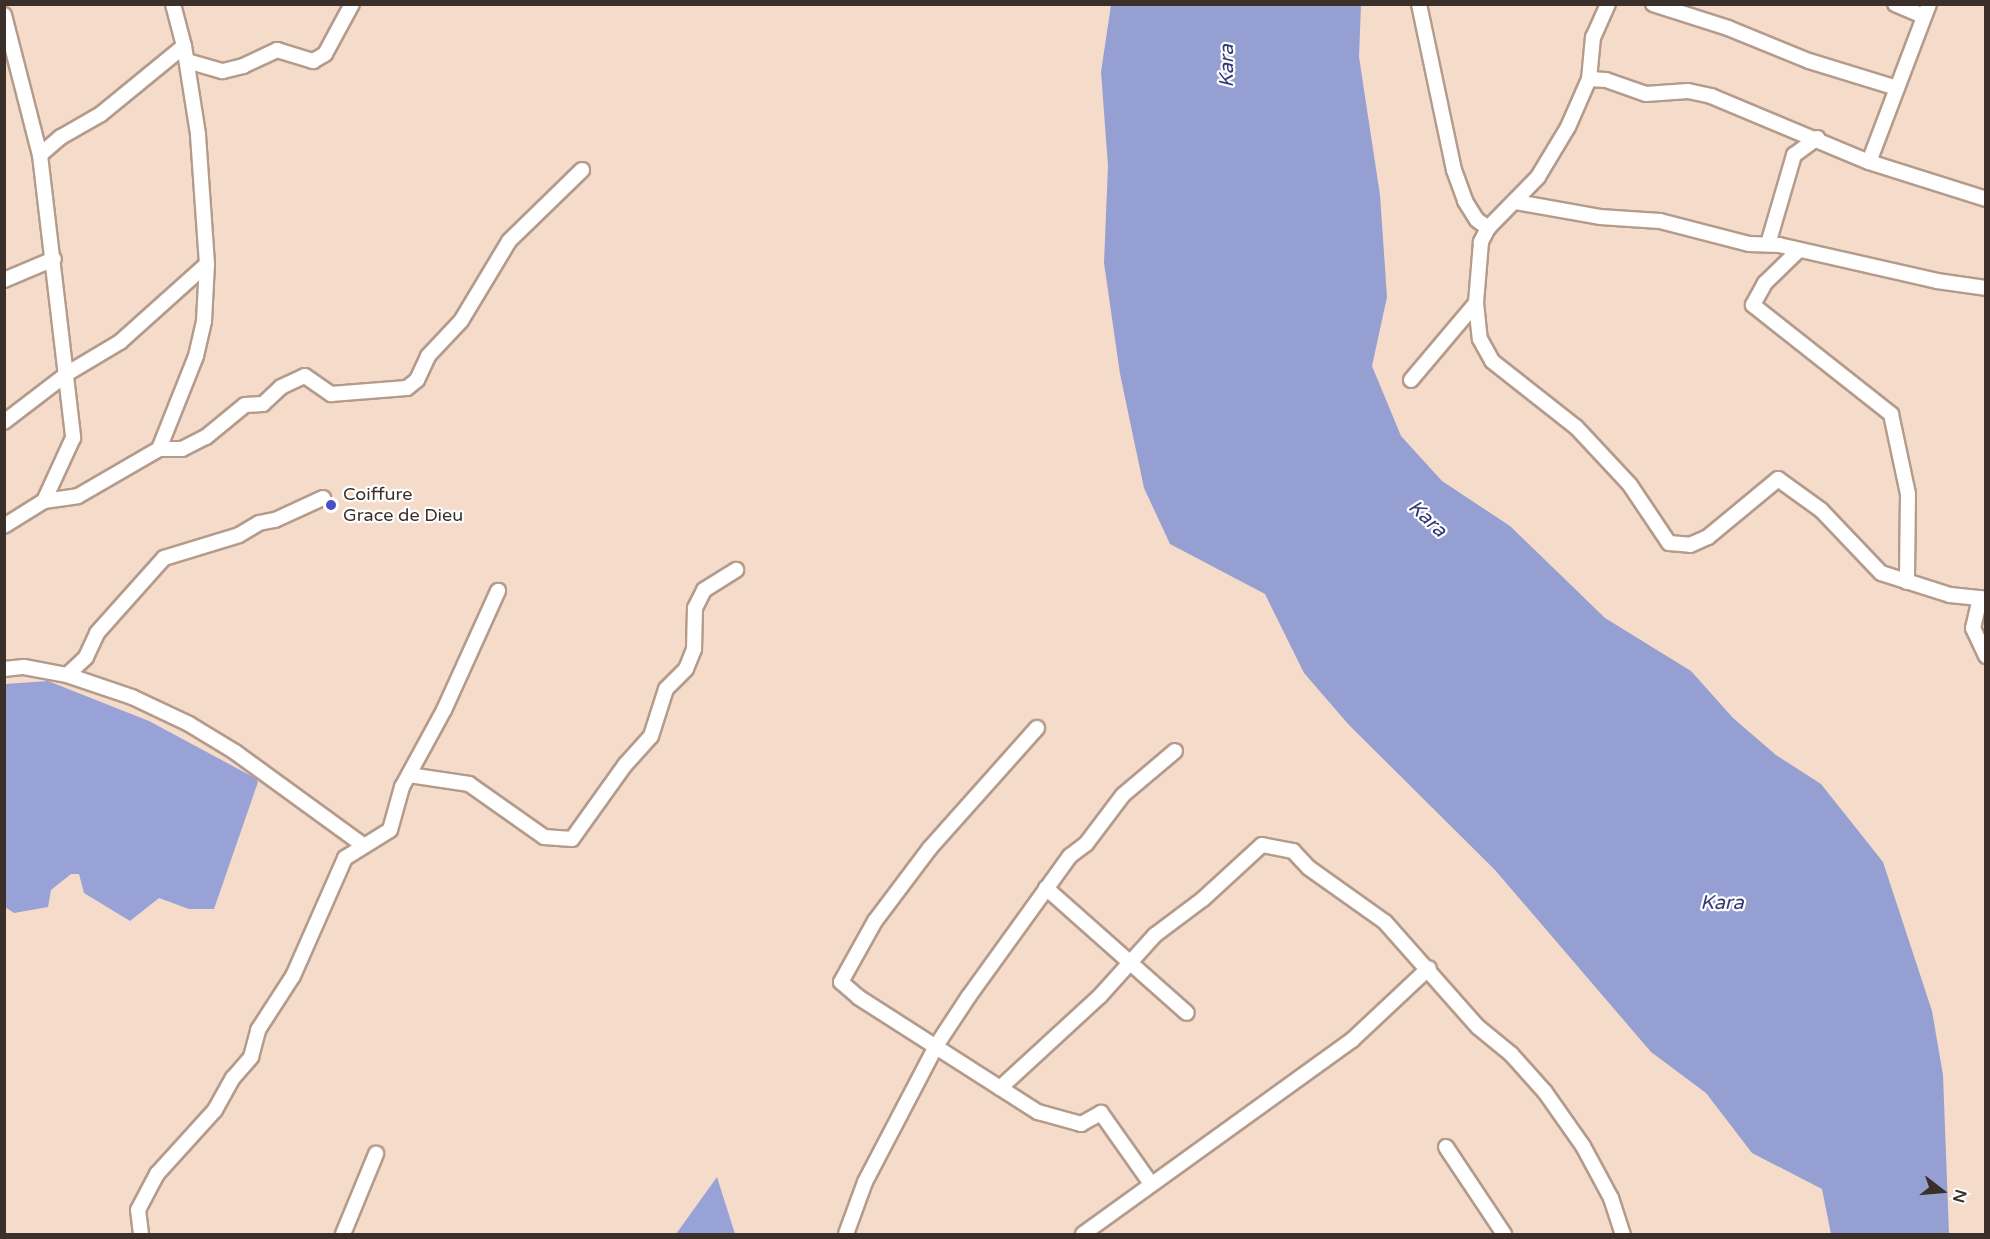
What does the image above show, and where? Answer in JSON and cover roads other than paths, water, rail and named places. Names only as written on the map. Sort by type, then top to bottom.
[{"type":"street","points":[[159,449],[196,356],[204,321],[207,264],[198,134],[187,61],[173,4]]},
{"type":"street","points":[[187,61],[223,70],[243,66],[277,50],[313,61],[325,54],[351,4]]},
{"type":"street","points":[[1419,4],[1454,170],[1465,201],[1477,219],[1488,228]]},
{"type":"street","points":[[1608,4],[1593,37],[1589,79],[1551,156],[1516,202],[1488,228],[1478,253],[1476,303],[1480,339],[1492,361],[1576,428],[1636,493],[1669,543],[1690,544],[1708,537],[1778,479],[1821,510],[1881,573],[1950,595],[1983,598],[1973,627],[1986,656]]},
{"type":"street","points":[[1653,4],[1728,28],[1809,62],[1897,88]]},
{"type":"street","points":[[1869,162],[1926,10],[1895,4]]},
{"type":"street","points":[[4,15],[9,56],[40,155],[68,373],[73,438],[44,501]]},
{"type":"street","points":[[40,155],[61,137],[101,114],[184,46]]},
{"type":"street","points":[[1589,79],[1606,80],[1646,94],[1688,91],[1711,96],[1748,114],[1817,138],[1869,162],[1984,194]]},
{"type":"street","points":[[1768,244],[1794,155],[1817,138]]},
{"type":"street","points":[[4,526],[44,501],[78,496],[159,449],[183,448],[206,437],[245,405],[263,404],[280,387],[304,376],[331,394],[407,388],[417,380],[428,356],[461,321],[509,241],[539,207],[582,170]]},
{"type":"street","points":[[1516,202],[1600,217],[1660,221],[1749,244],[1768,244],[1986,288]]},
{"type":"street","points":[[1798,251],[1765,283],[1753,304],[1891,414],[1908,494],[1907,582]]},
{"type":"street","points":[[4,280],[54,259]]},
{"type":"street","points":[[4,422],[68,373],[120,342],[207,264]]},
{"type":"street","points":[[1411,380],[1476,303]]},
{"type":"street","points":[[67,675],[86,657],[97,633],[164,558],[239,535],[259,523],[275,520],[323,498]]},
{"type":"street","points":[[409,776],[469,784],[544,837],[572,839],[625,765],[651,736],[666,689],[686,669],[694,649],[696,608],[704,590],[736,570]]},
{"type":"street","points":[[141,1234],[138,1210],[157,1174],[215,1110],[233,1078],[251,1058],[258,1030],[293,976],[345,858],[363,844],[390,830],[402,787],[434,722],[444,710],[498,591]]},
{"type":"street","points":[[4,669],[24,667],[67,675],[132,697],[189,724],[363,844]]},
{"type":"street","points":[[1037,728],[930,848],[875,921],[841,982],[858,997],[1038,1112],[1082,1124],[1101,1113],[1151,1184]]},
{"type":"street","points":[[846,1234],[865,1182],[936,1046],[1046,888],[1123,795],[1175,751]]},
{"type":"street","points":[[1000,1088],[1100,996],[1131,960],[1262,845],[1293,851],[1309,868],[1385,922],[1429,968],[1478,1027],[1511,1053],[1552,1101],[1583,1146],[1611,1198],[1623,1234]]},
{"type":"street","points":[[1046,888],[1131,960],[1187,1013]]},
{"type":"street","points":[[1083,1234],[1352,1040],[1429,968]]},
{"type":"street","points":[[1446,1147],[1504,1234]]},
{"type":"street","points":[[344,1234],[376,1154]]},
{"type":"water","name":"Kara","points":[[1111,5],[1361,5],[1359,57],[1380,195],[1387,297],[1372,366],[1401,436],[1442,481],[1510,526],[1605,618],[1691,671],[1733,718],[1776,755],[1821,784],[1883,862],[1932,1011],[1943,1075],[1949,1234],[1831,1234],[1822,1189],[1752,1153],[1706,1093],[1651,1052],[1495,870],[1349,725],[1304,673],[1265,594],[1170,544],[1144,488],[1120,374],[1104,263],[1108,166],[1101,72]]},
{"type":"place","name":"Coiffure Grace de Dieu","points":[[331,505]]}]
